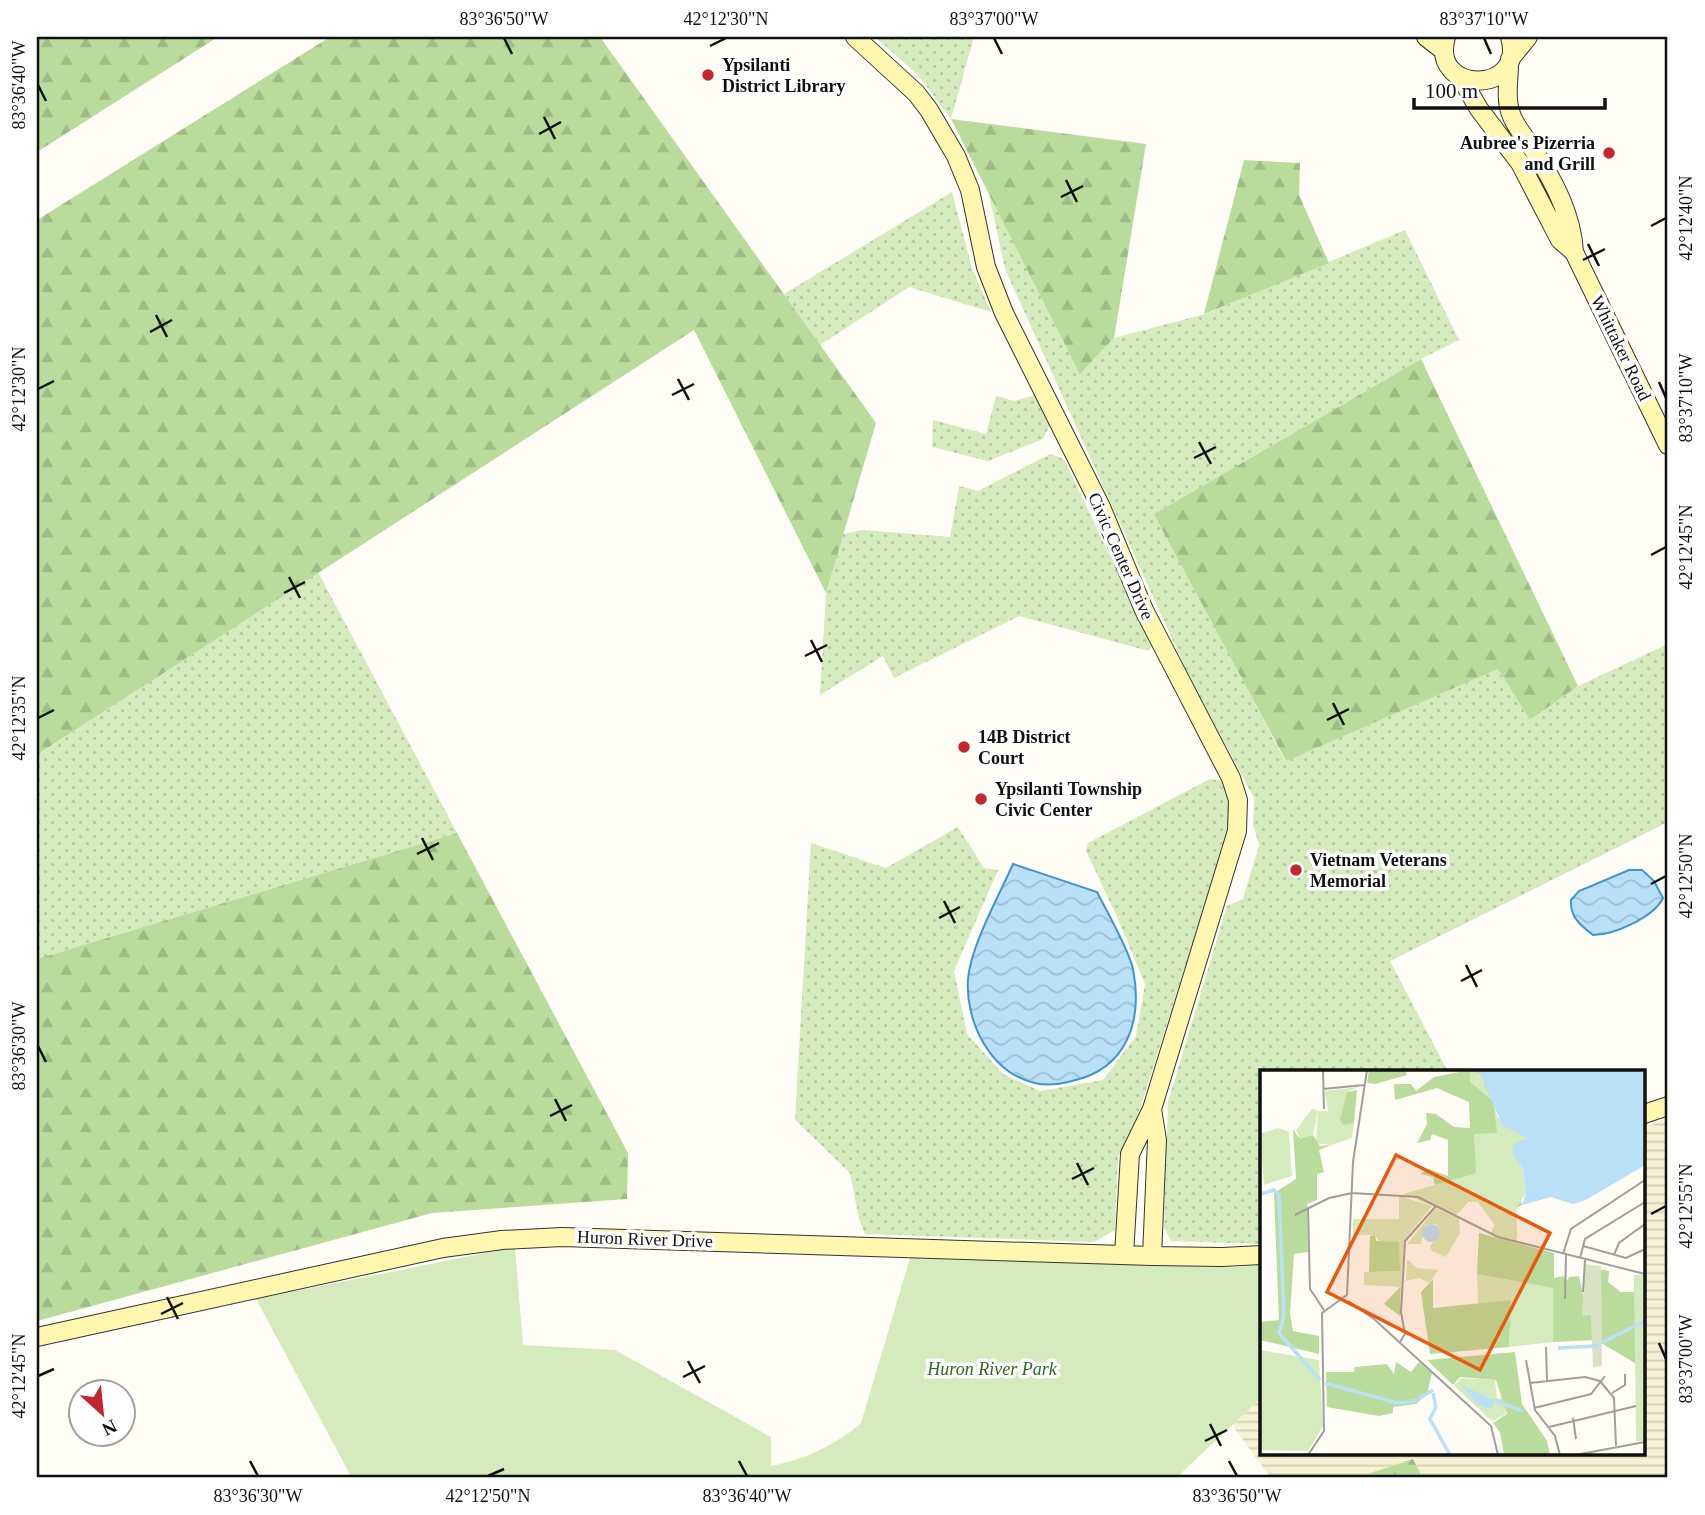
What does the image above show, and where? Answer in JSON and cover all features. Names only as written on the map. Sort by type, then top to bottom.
[{"type":"main road","name":"Civic Center Drive","points":[[855,37],[916,93],[956,156],[970,190],[986,267],[1004,313],[1101,507],[1144,610],[1231,778],[1238,800],[1237,831],[1152,1109],[1130,1154],[1124,1255]]},
{"type":"main road","points":[[1426,37],[1445,44]]},
{"type":"main road","name":"Whittaker Road","points":[[1510,37],[1513,47],[1508,96],[1512,117],[1544,165],[1568,214],[1573,232],[1574,252],[1668,445]]},
{"type":"main road","points":[[1461,78],[1478,83],[1494,78],[1510,62],[1528,37]]},
{"type":"main road","name":"Whittaker Road","points":[[1445,44],[1450,68],[1461,78],[1479,109],[1520,163],[1560,240],[1574,252]]},
{"type":"main road","points":[[1646,1113],[1668,1106]]},
{"type":"main road","name":"Civic Center Drive","points":[[1152,1109],[1157,1140],[1152,1256]]},
{"type":"main road","name":"Huron River Drive","points":[[37,1337],[443,1248],[502,1240],[562,1237],[1152,1256],[1260,1255]]},
{"type":"shaded area","points":[[1668,1118],[1668,1478],[1423,1478],[1413,1459],[1355,1478],[1271,1478],[1232,1425],[1260,1399],[1260,1456],[1646,1456],[1646,1127]]},
{"type":"green space","points":[[37,37],[218,37],[37,152]]},
{"type":"green space","points":[[330,37],[600,37],[876,423],[826,593],[694,330],[40,753],[37,745],[37,220]]},
{"type":"green space","points":[[875,37],[974,37],[951,119],[918,75]]},
{"type":"green space","points":[[951,119],[1146,144],[1114,338],[1080,374]]},
{"type":"green space","points":[[1244,160],[1300,163],[1299,195],[1329,263],[1204,314]]},
{"type":"green space","points":[[952,192],[972,268],[991,312],[909,287],[820,345],[784,294]]},
{"type":"green space","points":[[989,194],[1082,372],[1114,338],[1205,314],[1405,230],[1459,340],[1421,359],[1156,513],[1285,761],[1498,669],[1530,720],[1578,686],[1668,644],[1668,822],[1390,961],[1447,1070],[1260,1070],[1260,1244],[1171,1241],[1164,1227],[1168,1102],[1227,906],[1243,899],[1259,845],[1253,824],[1254,798],[1188,674],[1005,269]]},
{"type":"green space","points":[[1421,359],[1578,686],[1530,720],[1498,669],[1286,761],[1154,514]]},
{"type":"green space","points":[[1035,395],[1050,425],[1043,439],[988,461],[932,447],[933,420],[986,434],[996,396],[1014,401]]},
{"type":"green space","points":[[1050,454],[1064,459],[1152,645],[1149,651],[1019,616],[894,678],[883,656],[820,695],[826,593],[843,534],[863,530],[950,537],[959,486],[978,491]]},
{"type":"green space","points":[[318,572],[457,833],[37,959],[37,745],[41,753]]},
{"type":"green space","points":[[1210,779],[1223,781],[1232,818],[1140,1109],[1118,1157],[1115,1230],[1094,1242],[865,1234],[859,1219],[850,1173],[795,1120],[811,843],[886,868],[958,827],[984,868],[998,870],[954,971],[967,1034],[1003,1074],[1040,1091],[1103,1080],[1136,1036],[1145,984],[1086,851],[1088,843]]},
{"type":"green space","points":[[457,833],[628,1153],[627,1199],[432,1213],[37,1321],[37,959]]},
{"type":"green space","name":"Huron River Park","points":[[515,1247],[523,1345],[615,1350],[771,1437],[771,1466],[796,1460],[819,1450],[861,1423],[910,1258],[1239,1267],[1260,1265],[1260,1399],[1176,1478],[352,1478],[256,1299]]},
{"type":"green space","points":[[1413,1459],[1423,1478],[1355,1478]]},
{"type":"water","points":[[1013,864],[1097,892],[1131,961],[1136,988],[1133,1024],[1118,1054],[1106,1066],[1091,1075],[1054,1084],[1035,1083],[1019,1077],[993,1057],[976,1028],[968,995],[970,966],[986,921]]},
{"type":"water","points":[[1629,870],[1642,870],[1654,881],[1663,898],[1651,912],[1633,924],[1612,932],[1593,935],[1574,916],[1571,900],[1579,891]]},
{"type":"place","name":"Ypsilanti District Library","points":[[708,75]]},
{"type":"place","name":"Aubree's Pizerria and Grill","points":[[1609,153]]},
{"type":"place","name":"14B District Court","points":[[964,747]]},
{"type":"place","name":"Ypsilanti Township Civic Center","points":[[981,799]]},
{"type":"place","name":"Vietnam Veterans Memorial","points":[[1296,870]]}]
